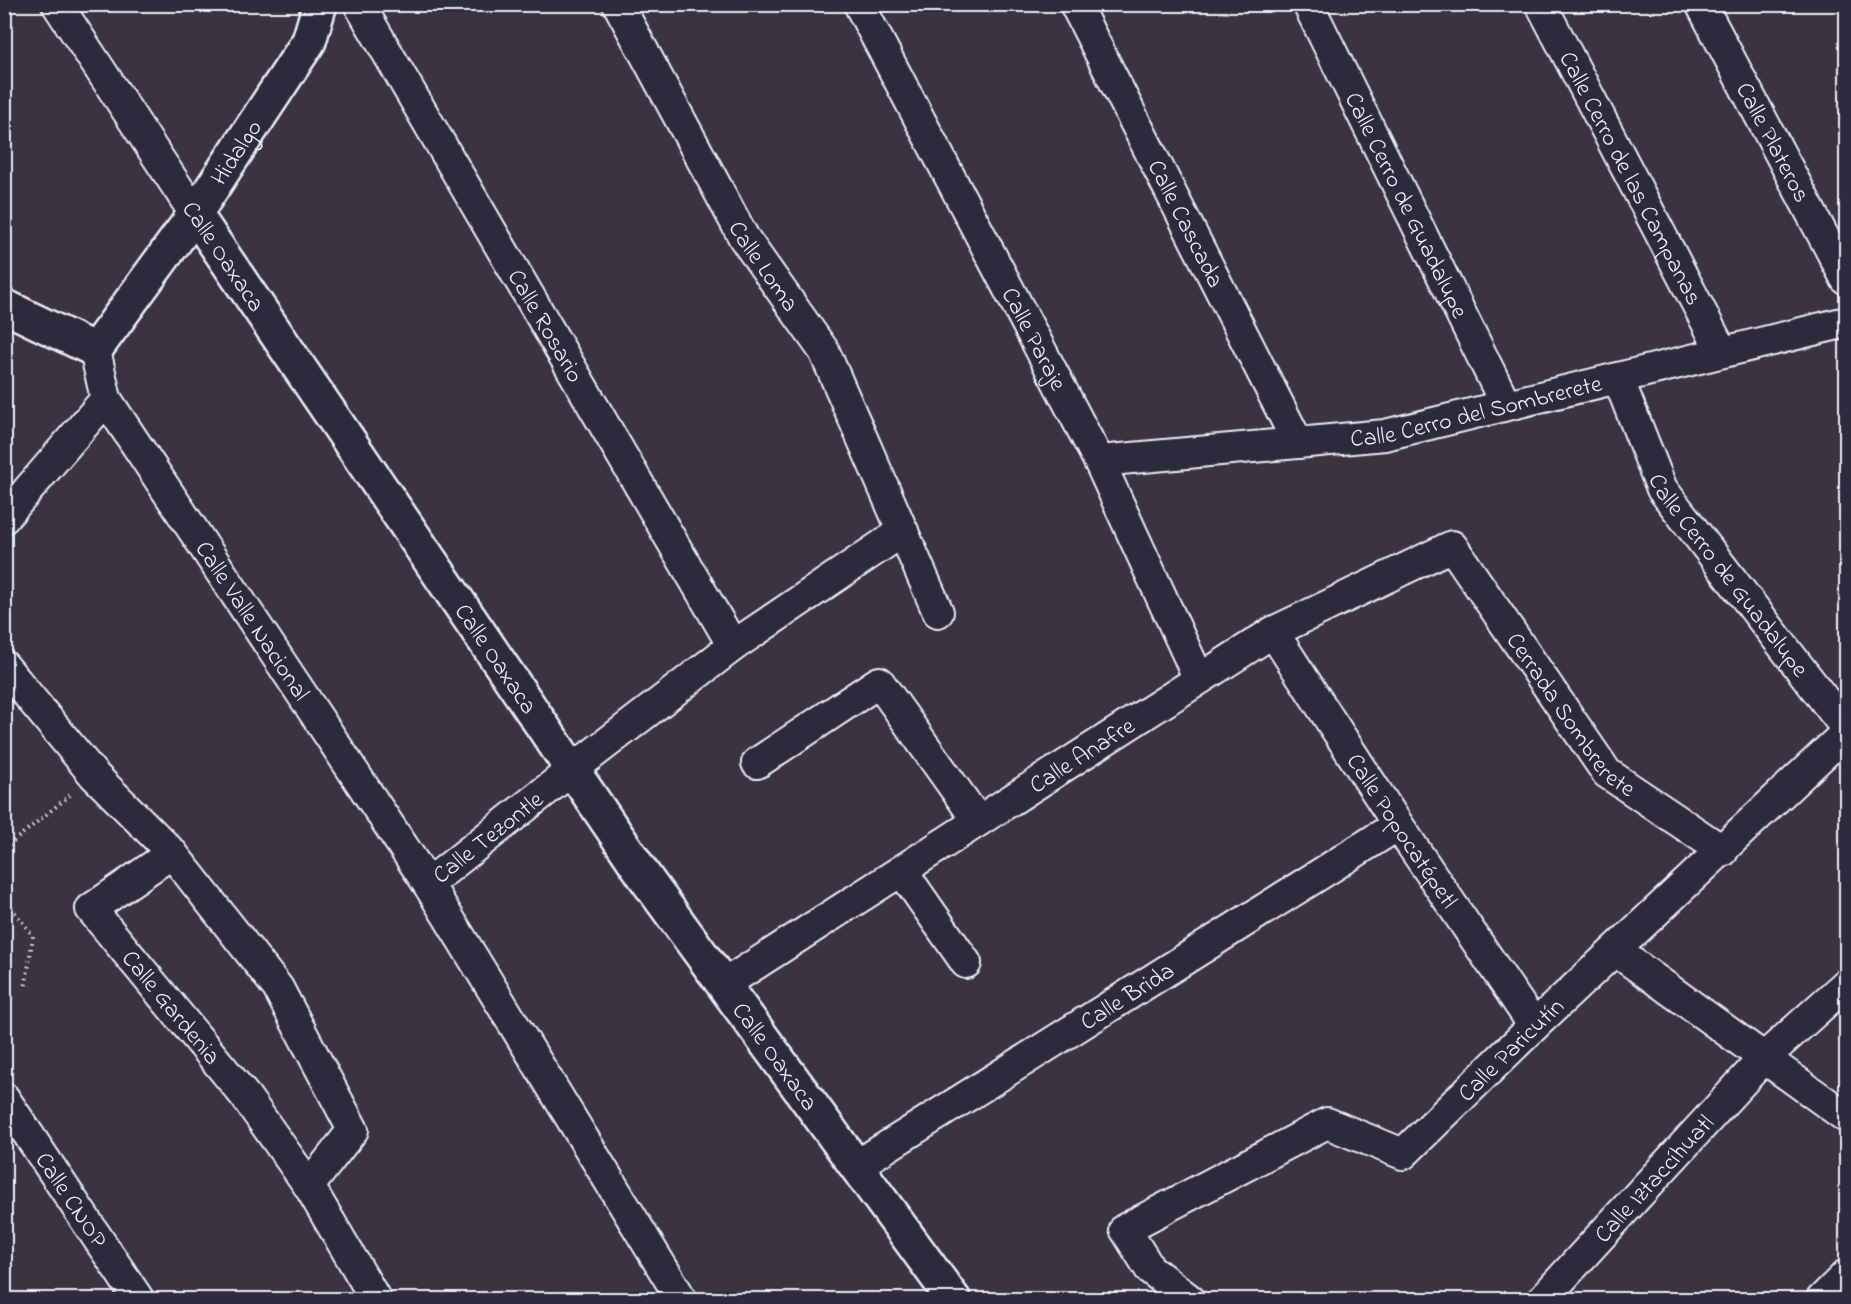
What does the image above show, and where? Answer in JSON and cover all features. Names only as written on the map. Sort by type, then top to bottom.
[{"type":"street","name":"Calle Oaxaca","points":[[57,4],[195,214],[647,880],[954,1299]]},
{"type":"street","name":"Hidalgo","points":[[94,350],[195,214],[309,40],[320,4]]},
{"type":"street","name":"Calle Rosario","points":[[359,4],[733,646]]},
{"type":"street","name":"Calle Loma","points":[[618,4],[744,238],[824,351],[938,612]]},
{"type":"street","name":"Calle Paraje","points":[[859,4],[1099,461],[1199,679]]},
{"type":"street","name":"Calle Cascada","points":[[1075,4],[1298,443]]},
{"type":"street","name":"Calle Cerro de Guadalupe","points":[[1308,4],[1506,405]]},
{"type":"street","name":"Calle Cerro de las Campanas","points":[[1541,4],[1722,352]]},
{"type":"street","name":"Calle Plateros","points":[[1701,4],[1846,279]]},
{"type":"street","points":[[4,306],[94,350]]},
{"type":"street","name":"Calle Cerro del Sombrerete","points":[[1099,461],[1385,435],[1846,322]]},
{"type":"street","name":"Calle Valle Nacional","points":[[94,350],[106,399],[428,884]]},
{"type":"street","name":"Calle Cerro de Guadalupe","points":[[1618,378],[1662,489],[1846,728]]},
{"type":"street","points":[[4,518],[106,399]]},
{"type":"street","name":"Calle Tezontle","points":[[673,1296],[428,884],[733,646],[903,531]]},
{"type":"street","name":"Calle Anafre","points":[[723,986],[1274,632],[1452,546]]},
{"type":"street","name":"Cerrada Sombrerete","points":[[1452,546],[1607,773],[1723,851]]},
{"type":"street","name":"Calle Popocatépetl","points":[[1274,632],[1398,825],[1534,1026]]},
{"type":"street","points":[[4,666],[93,775],[172,853],[278,987],[353,1130],[309,1186]]},
{"type":"street","points":[[757,763],[879,682],[978,821]]},
{"type":"street","name":"Calle Paricutín","points":[[1190,1299],[1149,1269],[1125,1229],[1327,1123],[1402,1154],[1534,1026],[1723,851],[1846,733]]},
{"type":"street","name":"Calle Brida","points":[[856,1166],[1398,825]]},
{"type":"street","name":"Calle Gardenia","points":[[172,853],[91,909],[246,1097],[309,1186],[376,1299]]},
{"type":"street","points":[[902,871],[966,963]]},
{"type":"street","points":[[1616,951],[1846,1117]]},
{"type":"street","name":"Calle Iztaccíhuatl","points":[[1542,1299],[1764,1058],[1846,984]]},
{"type":"street","name":"Calle CNOP","points":[[4,1098],[139,1299]]},
{"type":"street","points":[[1821,1299],[1846,1275]]},
{"type":"path","points":[[4,849],[93,775]]},
{"type":"path","points":[[4,898],[33,936],[25,989]]}]
